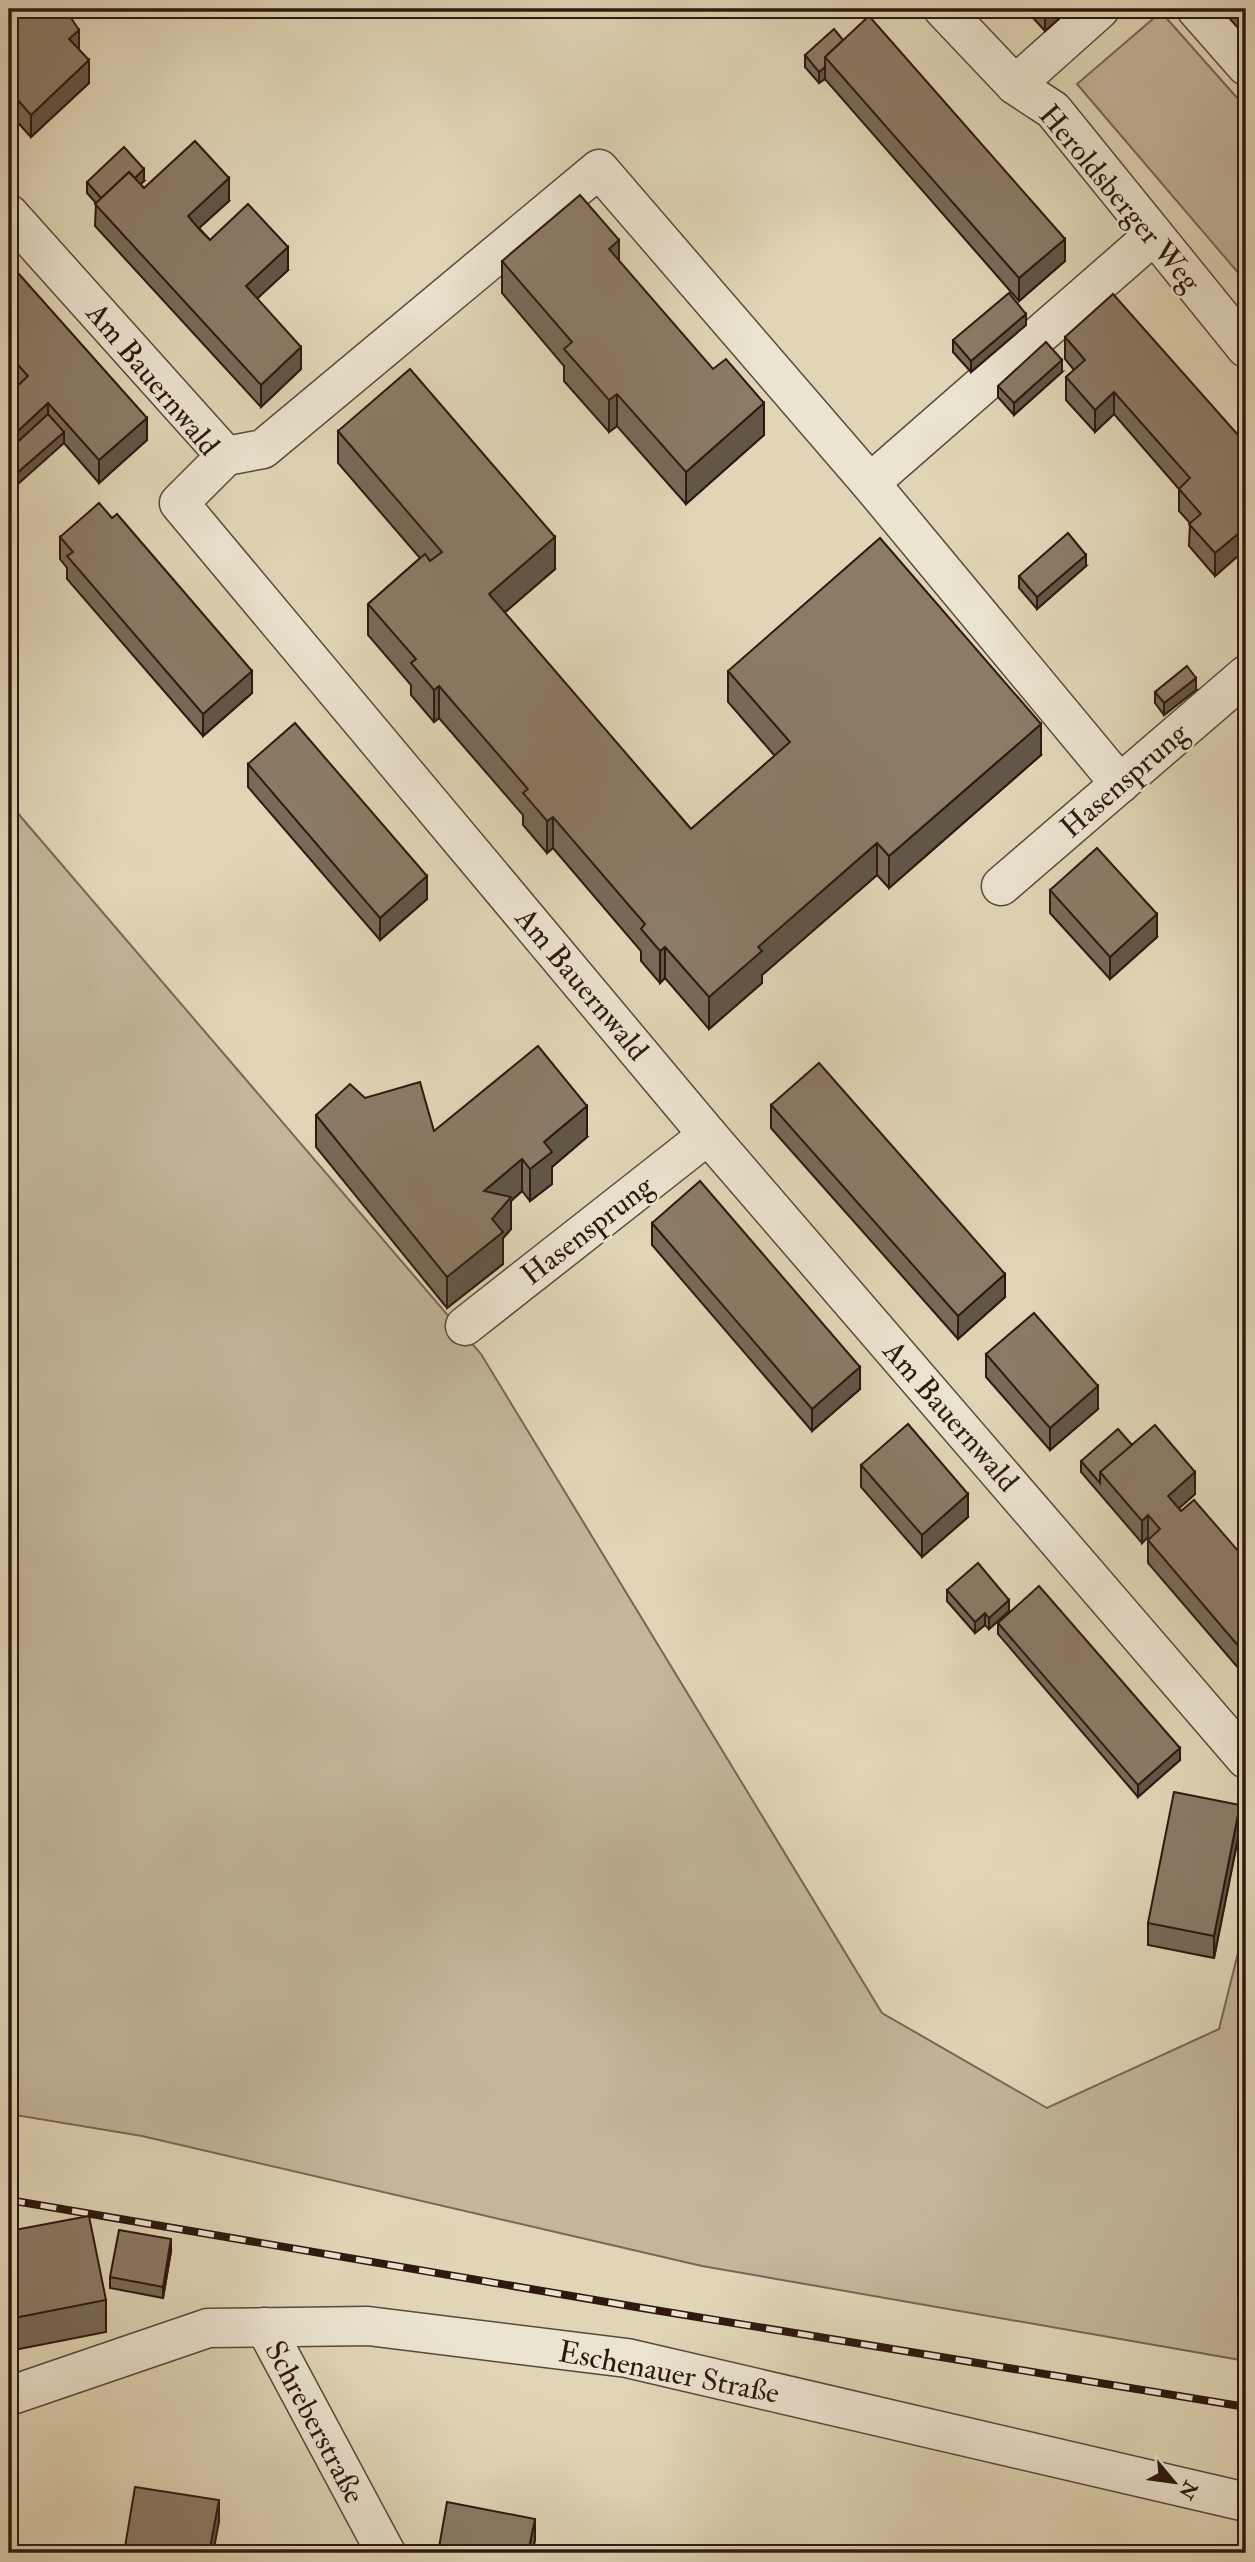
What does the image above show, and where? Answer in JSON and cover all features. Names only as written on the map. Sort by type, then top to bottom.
[{"type":"street","name":"Heroldsberger Weg","points":[[943,9],[1015,85],[1053,110],[1246,348]]},
{"type":"street","name":"Heroldsberger Weg","points":[[1015,85],[1100,9]]},
{"type":"street","points":[[1196,9],[1246,66]]},
{"type":"street","points":[[226,456],[263,449],[599,169],[870,483],[1119,784]]},
{"type":"street","name":"Am Bauernwald","points":[[9,214],[226,456],[179,503],[708,1135],[1246,1759]]},
{"type":"street","points":[[870,483],[1154,236]]},
{"type":"street","name":"Hasensprung","points":[[1001,886],[1246,675]]},
{"type":"street","name":"Hasensprung","points":[[465,1326],[708,1135]]},
{"type":"street","name":"Eschenauer Straße","points":[[9,2396],[208,2328],[368,2326],[627,2358],[1246,2502]]},
{"type":"street","name":"Schreberstraße","points":[[265,2327],[386,2553]]},
{"type":"shaded area","points":[[1161,12],[1246,108],[1246,282],[1077,84]]},
{"type":"shaded area","points":[[9,803],[481,1354],[882,2013],[1047,2108],[1219,2029],[1246,1921],[1246,2361],[702,2266],[142,2136],[9,2114]]},
{"type":"building","points":[[9,9],[64,9],[79,30],[69,39],[89,60],[31,115],[9,90]]},
{"type":"building","points":[[869,16],[1065,239],[1019,278],[825,57]]},
{"type":"building","points":[[834,29],[843,40],[825,57],[825,67],[819,72],[805,55]]},
{"type":"building","points":[[195,141],[229,178],[188,216],[199,229],[210,240],[248,204],[288,247],[246,286],[301,347],[261,385],[95,204],[129,172],[144,188]]},
{"type":"building","points":[[124,147],[144,169],[135,178],[129,172],[101,198],[87,182]]},
{"type":"building","points":[[580,195],[619,240],[609,249],[713,369],[726,359],[764,403],[686,472],[617,394],[609,400],[564,349],[572,342],[502,261]]},
{"type":"building","points":[[10,264],[147,418],[99,460],[48,403],[18,431],[9,421],[9,394],[28,376],[9,355]]},
{"type":"building","points":[[1009,293],[1026,314],[971,361],[953,340]]},
{"type":"building","points":[[1113,294],[1246,444],[1246,541],[1239,533],[1215,553],[1189,524],[1201,514],[1179,489],[1190,478],[1114,392],[1095,410],[1066,377],[1085,360],[1065,337]]},
{"type":"building","points":[[1046,342],[1062,360],[1014,403],[998,386]]},
{"type":"building","points":[[410,369],[555,537],[489,594],[691,829],[790,742],[728,671],[880,538],[1041,724],[889,856],[877,843],[758,947],[762,951],[709,997],[665,947],[660,951],[641,929],[645,924],[553,817],[547,821],[523,793],[528,789],[439,686],[434,690],[411,663],[416,659],[368,604],[425,554],[430,561],[442,552],[338,431]]},
{"type":"building","points":[[48,414],[64,432],[9,480],[9,450]]},
{"type":"building","points":[[99,503],[112,518],[117,514],[252,671],[203,714],[67,556],[73,552],[60,537]]},
{"type":"building","points":[[1068,533],[1086,555],[1037,597],[1019,576]]},
{"type":"building","points":[[1187,666],[1196,678],[1164,703],[1155,692]]},
{"type":"building","points":[[295,723],[427,876],[380,918],[248,764]]},
{"type":"building","points":[[1097,848],[1157,914],[1110,957],[1050,890]]},
{"type":"building","points":[[538,1046],[587,1106],[544,1142],[552,1152],[530,1169],[522,1159],[484,1191],[511,1197],[492,1219],[503,1232],[447,1277],[316,1115],[350,1084],[365,1098],[420,1082],[434,1131]]},
{"type":"building","points":[[819,1063],[1005,1274],[958,1316],[771,1105]]},
{"type":"building","points":[[700,1181],[860,1367],[812,1409],[652,1223]]},
{"type":"building","points":[[1034,1313],[1098,1386],[1050,1428],[986,1354]]},
{"type":"building","points":[[908,1424],[968,1494],[922,1535],[861,1465]]},
{"type":"building","points":[[1155,1425],[1195,1472],[1168,1496],[1181,1511],[1194,1500],[1246,1560],[1246,1655],[1148,1540],[1160,1529],[1148,1515],[1142,1521],[1100,1472]]},
{"type":"building","points":[[1118,1429],[1132,1445],[1100,1472],[1100,1483],[1081,1461]]},
{"type":"building","points":[[978,1563],[1009,1600],[989,1618],[985,1613],[975,1622],[947,1590]]},
{"type":"building","points":[[1039,1586],[1180,1748],[1138,1785],[998,1623]]},
{"type":"building","points":[[1174,1792],[1240,1805],[1214,1936],[1148,1923]]},
{"type":"building","points":[[89,2216],[106,2300],[9,2319],[9,2231]]},
{"type":"building","points":[[119,2230],[171,2239],[163,2287],[110,2277]]},
{"type":"building","points":[[135,2487],[219,2500],[209,2553],[124,2553]]},
{"type":"building","points":[[447,2502],[535,2519],[528,2553],[438,2553]]},
{"type":"railway","points":[[9,2200],[1246,2407]]}]
